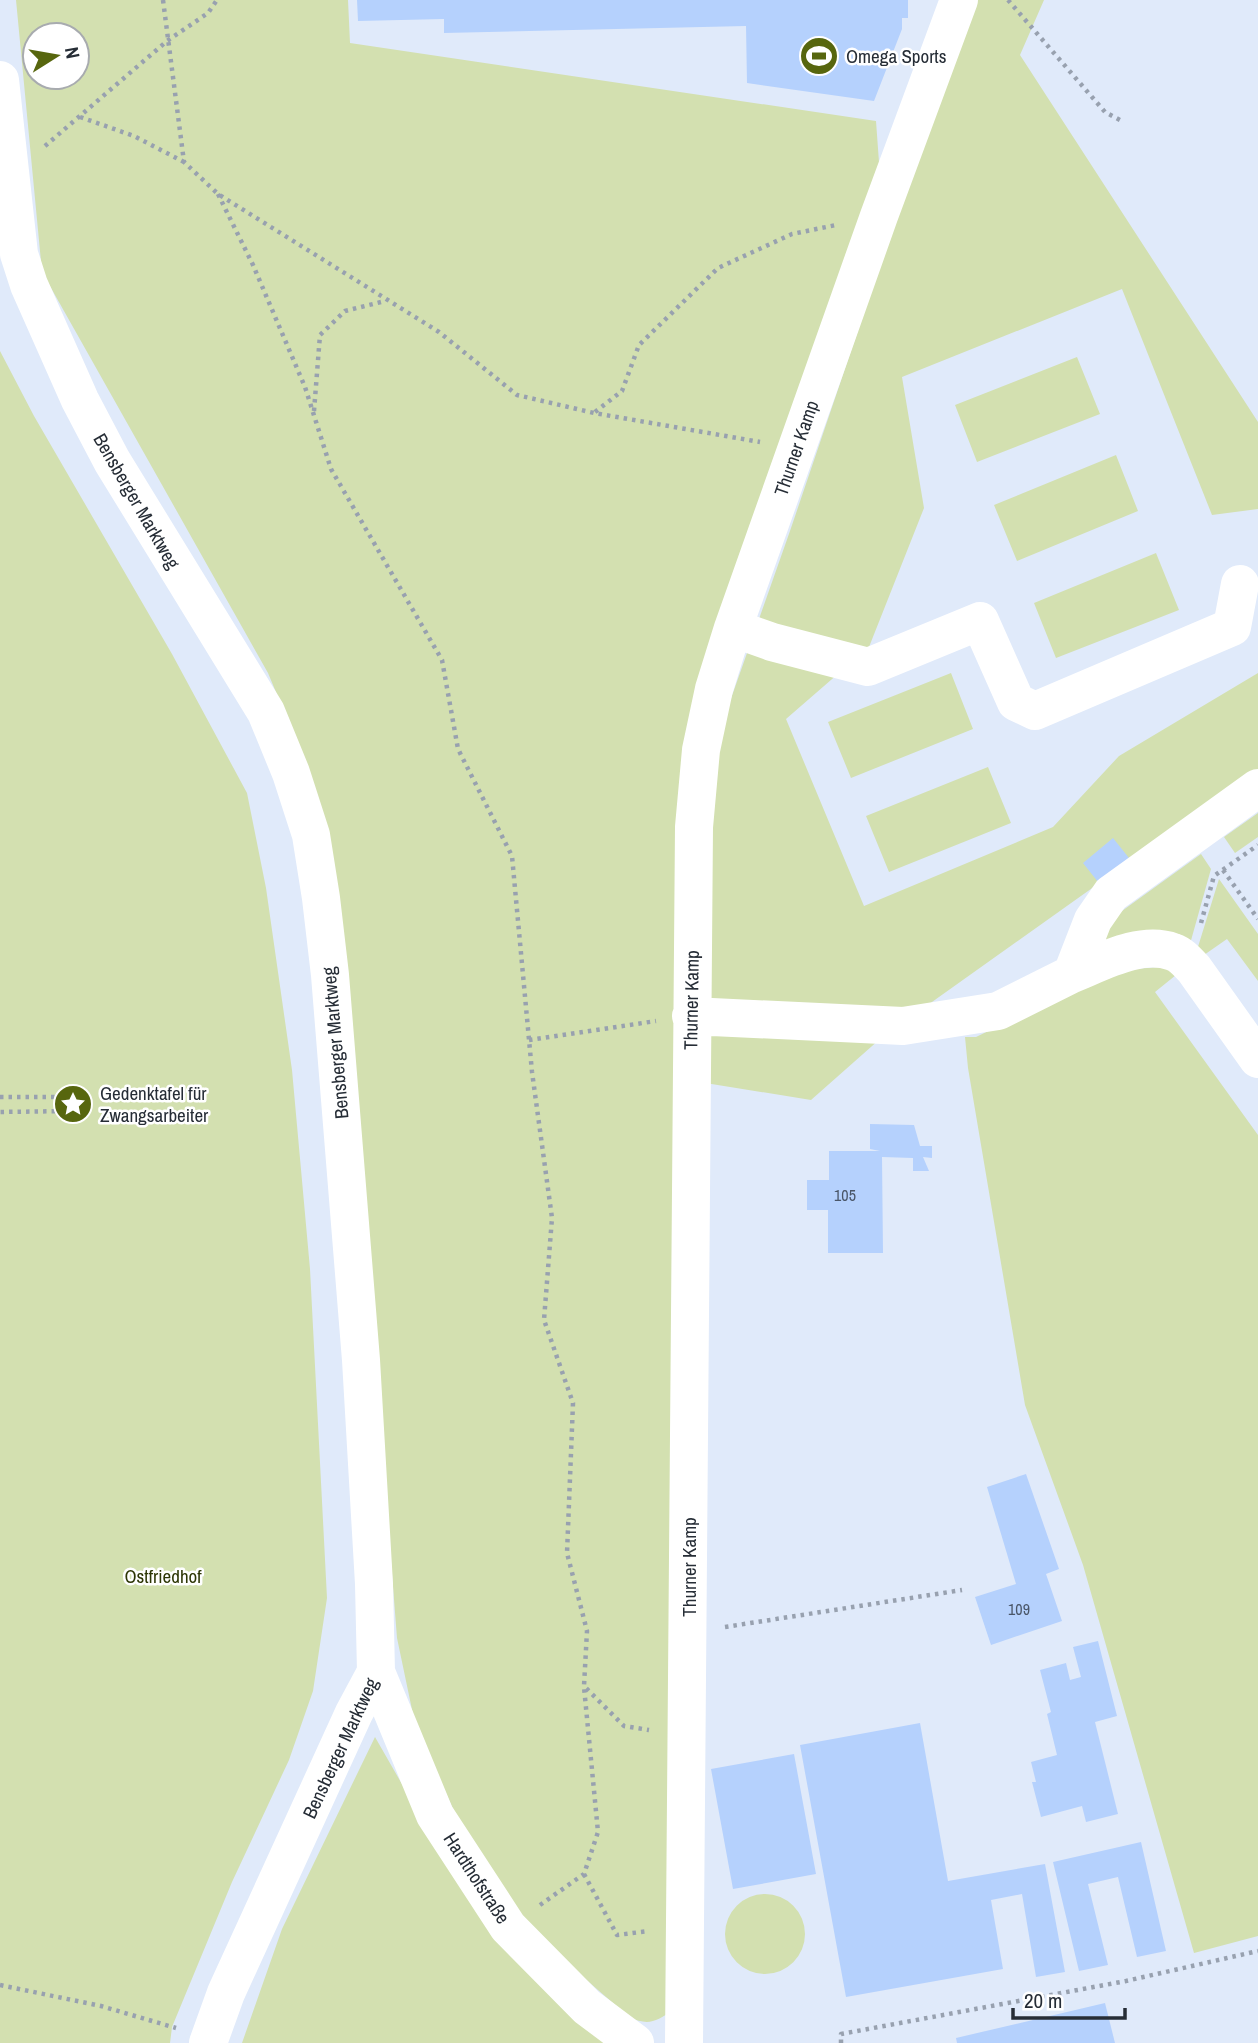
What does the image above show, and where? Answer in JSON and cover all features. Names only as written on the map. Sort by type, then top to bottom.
[{"type":"street","name":"Thurner Kamp","points":[[684,2043],[689,1629],[691,1016],[694,827],[701,750],[733,628],[879,216],[959,0]]},
{"type":"street","name":"Bensberger Marktweg","points":[[0,80],[8,159],[10,252],[80,401],[112,461],[266,712],[291,773],[311,835],[330,975],[360,1346],[372,1530],[376,1672],[354,1713],[226,1993],[195,2036]]},
{"type":"street","points":[[733,628],[772,642],[868,667],[980,621],[1016,702],[1035,711],[1232,627],[1240,584]]},
{"type":"street","points":[[1072,974],[1093,920],[1111,894],[1258,788]]},
{"type":"street","points":[[691,1016],[903,1026],[998,1011],[1072,974],[1130,952],[1150,948],[1172,951],[1194,969],[1258,1059]]},
{"type":"street","name":"Hardthofstraße","points":[[376,1672],[435,1815],[508,1927],[587,2007],[635,2043]]},
{"type":"path","points":[[163,0],[184,162]]},
{"type":"path","points":[[8,159],[35,154],[167,41],[208,13],[217,0]]},
{"type":"path","points":[[1008,0],[1105,112],[1120,120]]},
{"type":"path","points":[[79,117],[134,136],[184,162],[218,194],[439,332],[517,395],[594,413],[796,448]]},
{"type":"path","points":[[218,194],[258,277],[304,387],[331,469],[442,660],[458,749],[512,856],[529,1040],[552,1218],[544,1320],[573,1403],[567,1553],[587,1631],[584,1686],[598,1832],[584,1874],[508,1927]]},
{"type":"path","points":[[594,413],[622,391],[639,345],[718,268],[792,234],[879,216]]},
{"type":"path","points":[[314,415],[320,335],[345,311],[386,301]]},
{"type":"path","points":[[1182,957],[1194,946],[1214,876],[1258,845]]},
{"type":"path","points":[[1223,870],[1258,919]]},
{"type":"path","points":[[529,1040],[691,1016]]},
{"type":"path","points":[[0,1097],[71,1097],[72,1111],[0,1112]]},
{"type":"path","points":[[689,1629],[712,1629],[962,1590]]},
{"type":"path","points":[[584,1686],[624,1726],[666,1733],[688,1744]]},
{"type":"path","points":[[584,1874],[617,1935],[662,1929],[686,1936]]},
{"type":"path","points":[[841,2043],[841,2034],[1126,1981],[1258,1951]]},
{"type":"path","points":[[0,1985],[101,2006],[195,2036]]},
{"type":"green space","points":[[16,0],[348,0],[350,43],[876,121],[880,176],[698,702],[673,2010],[657,2020],[647,2022],[629,2017],[537,1937],[466,1838],[415,1724],[397,1638],[345,970],[303,757],[268,673],[42,272],[25,91],[91,91],[91,21],[21,21],[21,52]]},
{"type":"green space","points":[[970,0],[1044,0],[1020,55],[1258,422],[1258,509],[1212,515],[1122,289],[902,377],[924,508],[869,647],[786,719],[864,906],[1053,827],[1119,756],[1258,673],[1258,770],[880,1039],[811,1100],[693,1081],[709,761]]},
{"type":"green space","name":"Ostfriedhof","points":[[0,351],[34,416],[172,654],[247,793],[266,888],[292,1070],[310,1269],[327,1598],[313,1691],[289,1760],[232,1882],[172,2027],[170,2043],[0,2043]]},
{"type":"green space","points":[[1077,357],[1100,414],[977,462],[955,405]]},
{"type":"green space","points":[[1116,455],[1138,511],[1017,561],[994,505]]},
{"type":"green space","points":[[1156,553],[1179,610],[1056,658],[1034,603]]},
{"type":"green space","points":[[951,673],[973,729],[851,778],[828,722]]},
{"type":"green space","points":[[988,767],[1011,823],[889,872],[866,816]]},
{"type":"green space","points":[[1258,813],[1258,837],[1235,853],[1224,837]]},
{"type":"green space","points":[[1201,854],[1211,869],[1190,944],[1107,941],[1104,938],[1108,921]]},
{"type":"green space","points":[[1219,879],[1258,934],[1258,981],[1227,939],[1204,955],[1197,950]]},
{"type":"green space","points":[[1159,967],[1170,969],[1176,975],[1155,992],[1258,1135],[1258,1936],[1194,1953],[1083,1565],[1025,1405],[965,1037],[976,1037],[1111,971]]},
{"type":"green space","points":[[375,1737],[442,1854],[606,2043],[242,2043],[282,1929]]},
{"type":"green space","points":[[757,1894],[773,1894],[794,1905],[805,1926],[805,1942],[794,1963],[773,1974],[757,1974],[743,1968],[731,1956],[725,1942],[725,1926],[731,1912],[743,1900]]},
{"type":"building","name":"Omega Sports","points":[[357,0],[908,0],[908,18],[902,18],[902,29],[874,101],[747,83],[746,26],[444,33],[444,19],[358,21]]},
{"type":"building","points":[[1113,838],[1133,863],[1102,887],[1083,863]]},
{"type":"building","points":[[870,1124],[914,1125],[920,1146],[932,1146],[932,1158],[923,1157],[929,1171],[913,1171],[913,1158],[882,1157],[883,1253],[828,1253],[828,1210],[807,1210],[807,1180],[829,1180],[829,1151],[880,1151],[870,1149]]},
{"type":"building","points":[[1026,1474],[1059,1569],[1046,1574],[1062,1621],[991,1645],[975,1597],[1016,1584],[987,1487]]},
{"type":"building","points":[[1098,1641],[1117,1716],[1095,1722],[1118,1814],[1086,1822],[1082,1806],[1041,1817],[1032,1782],[1036,1782],[1031,1762],[1057,1755],[1047,1714],[1051,1712],[1040,1670],[1066,1663],[1070,1680],[1081,1677],[1073,1647]]},
{"type":"building","points":[[920,1723],[948,1881],[1045,1864],[1065,1972],[1036,1977],[1022,1894],[991,1900],[1003,1969],[846,1997],[800,1745]]},
{"type":"building","points":[[794,1754],[816,1874],[733,1889],[711,1769]]},
{"type":"building","points":[[1141,1842],[1166,1951],[1137,1957],[1118,1877],[1088,1884],[1108,1965],[1079,1971],[1053,1862]]},
{"type":"building","points":[[1105,2003],[1115,2043],[957,2043],[956,2038]]},
{"type":"place","name":"Omega Sports","points":[[819,56]]},
{"type":"place","name":"Gedenktafel für Zwangsarbeiter","points":[[73,1104]]}]
